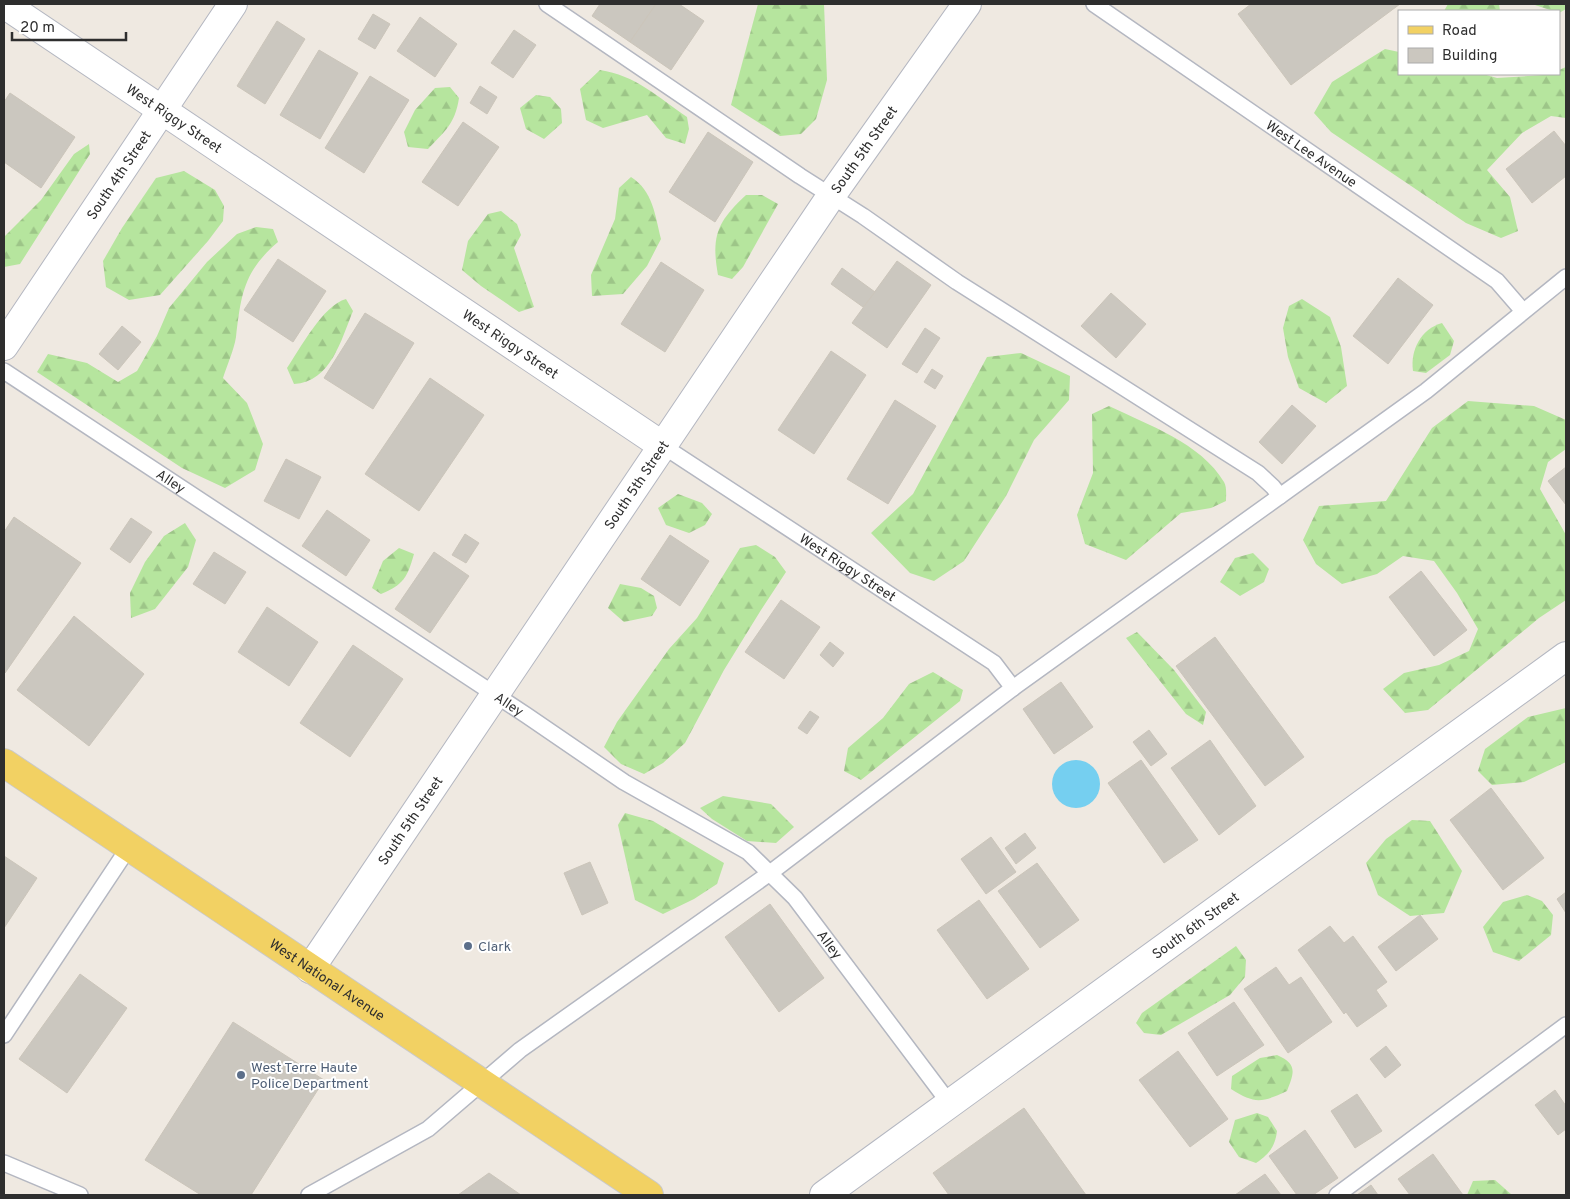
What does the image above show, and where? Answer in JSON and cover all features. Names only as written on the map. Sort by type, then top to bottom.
[{"type":"main road","name":"West National Avenue","points":[[4,763],[649,1195]]},
{"type":"street","name":"West Riggy Street","points":[[4,4],[663,446]]},
{"type":"street","name":"South 4th Street","points":[[4,346],[233,4]]},
{"type":"street","name":"South 5th Street","points":[[310,969],[496,696],[831,196],[967,4]]},
{"type":"street","name":"South 6th Street","points":[[824,1195],[1566,656]]},
{"type":"lane","points":[[547,4],[958,282],[1258,474],[1280,496]]},
{"type":"lane","name":"West Lee Avenue","points":[[1094,4],[1497,282],[1523,311]]},
{"type":"lane","points":[[309,1195],[428,1129],[520,1050],[770,873],[1012,688],[1426,391],[1566,277]]},
{"type":"lane","name":"Alley","points":[[4,371],[624,782],[748,852],[795,898],[950,1104]]},
{"type":"lane","name":"West Riggy Street","points":[[663,446],[994,664],[1012,688]]},
{"type":"lane","points":[[6,1029],[129,847]]},
{"type":"lane","points":[[1337,1195],[1566,1025]]},
{"type":"lane","points":[[4,1163],[80,1195]]},
{"type":"green space","points":[[758,4],[824,4],[827,80],[816,119],[801,134],[780,136],[731,105]]},
{"type":"green space","points":[[1448,4],[1499,4],[1500,10],[1445,10]]},
{"type":"green space","points":[[1532,4],[1566,4],[1566,9],[1560,12],[1560,10],[1550,10]]},
{"type":"green space","points":[[1385,49],[1398,52],[1398,75],[1486,75],[1497,78],[1560,75],[1560,70],[1566,67],[1566,118],[1551,116],[1522,133],[1487,170],[1510,197],[1518,231],[1501,238],[1466,223],[1331,132],[1314,113],[1332,82]]},
{"type":"green space","points":[[600,70],[635,82],[687,117],[689,129],[685,144],[666,138],[647,115],[603,128],[586,120],[580,89]]},
{"type":"green space","points":[[450,87],[459,98],[452,121],[428,149],[408,147],[404,132],[415,110],[435,88]]},
{"type":"green space","points":[[536,95],[550,97],[561,109],[562,123],[544,139],[526,129],[520,108]]},
{"type":"green space","points":[[89,144],[90,154],[20,264],[4,267],[4,237],[41,200],[74,154]]},
{"type":"green space","points":[[184,171],[215,190],[224,206],[223,221],[208,241],[160,295],[129,300],[106,287],[103,261],[122,228],[156,178]]},
{"type":"green space","points":[[631,177],[649,196],[661,239],[647,266],[623,294],[592,296],[591,275],[615,219],[619,188]]},
{"type":"green space","points":[[746,195],[762,195],[778,204],[743,267],[732,279],[718,275],[715,250],[716,240],[718,230],[728,213]]},
{"type":"green space","points":[[501,211],[517,224],[521,235],[514,248],[534,307],[519,312],[481,286],[462,270],[468,241],[488,214]]},
{"type":"green space","points":[[256,227],[273,229],[278,242],[258,263],[246,284],[235,342],[223,378],[247,403],[263,444],[255,470],[225,488],[182,468],[37,372],[48,354],[87,363],[118,382],[137,371],[157,336],[169,308],[207,262],[237,234]]},
{"type":"green space","points":[[346,299],[353,311],[333,358],[317,376],[294,384],[287,368],[321,318],[337,303]]},
{"type":"green space","points":[[1302,299],[1330,317],[1341,347],[1347,386],[1326,403],[1299,388],[1288,357],[1283,328],[1289,306]]},
{"type":"green space","points":[[1442,323],[1454,341],[1450,355],[1426,373],[1413,371],[1413,355],[1418,341],[1428,330]]},
{"type":"green space","points":[[1021,353],[1070,376],[1069,400],[1034,440],[1006,496],[964,561],[934,581],[910,573],[871,533],[913,494],[987,357]]},
{"type":"green space","points":[[1468,401],[1534,406],[1566,420],[1566,449],[1548,462],[1540,489],[1566,535],[1566,600],[1539,618],[1428,710],[1405,713],[1383,689],[1404,673],[1439,665],[1469,651],[1478,629],[1457,593],[1434,561],[1403,556],[1377,574],[1342,584],[1316,564],[1303,540],[1319,506],[1386,501],[1432,428]]},
{"type":"green space","points":[[1109,406],[1172,436],[1188,446],[1214,468],[1224,482],[1226,489],[1226,501],[1211,508],[1181,513],[1126,560],[1085,544],[1077,515],[1093,473],[1092,414]]},
{"type":"green space","points":[[678,494],[702,503],[712,514],[705,525],[689,533],[666,525],[658,508]]},
{"type":"green space","points":[[185,523],[196,540],[188,567],[155,609],[131,618],[130,593],[145,562],[164,536]]},
{"type":"green space","points":[[756,545],[775,557],[786,572],[724,670],[685,743],[663,763],[644,774],[621,764],[604,747],[617,722],[669,649],[697,618],[740,548]]},
{"type":"green space","points":[[399,548],[414,554],[407,575],[395,587],[381,594],[372,588],[383,561]]},
{"type":"green space","points":[[1253,553],[1269,569],[1264,582],[1240,596],[1220,582],[1235,558]]},
{"type":"green space","points":[[620,584],[641,588],[654,596],[657,608],[652,616],[624,622],[608,608]]},
{"type":"green space","points":[[1137,632],[1174,670],[1206,712],[1203,725],[1186,714],[1126,638]]},
{"type":"green space","points":[[933,672],[963,690],[960,701],[861,780],[844,771],[848,748],[883,718],[909,684]]},
{"type":"green space","points":[[1566,708],[1566,762],[1524,782],[1492,785],[1478,771],[1485,749],[1528,717]]},
{"type":"green space","points":[[723,796],[771,804],[794,827],[776,843],[747,841],[712,819],[700,808]]},
{"type":"green space","points":[[625,813],[653,821],[724,863],[717,884],[694,899],[663,914],[635,900],[618,825]]},
{"type":"green space","points":[[1412,820],[1430,821],[1462,871],[1444,913],[1410,916],[1378,895],[1366,863],[1386,839]]},
{"type":"green space","points":[[1527,895],[1542,901],[1553,915],[1551,935],[1519,961],[1493,952],[1483,927],[1503,902]]},
{"type":"green space","points":[[1236,946],[1246,960],[1245,977],[1230,995],[1161,1035],[1144,1033],[1136,1023],[1142,1013]]},
{"type":"green space","points":[[1277,1055],[1284,1058],[1291,1066],[1292,1074],[1287,1091],[1271,1098],[1258,1100],[1246,1097],[1231,1089],[1232,1076],[1260,1058]]},
{"type":"green space","points":[[1257,1113],[1268,1117],[1277,1131],[1271,1150],[1256,1163],[1239,1157],[1229,1142],[1235,1120]]},
{"type":"green space","points":[[1495,1180],[1512,1195],[1467,1195],[1473,1181]]},
{"type":"water","points":[[1071,760],[1081,760],[1093,767],[1100,779],[1100,789],[1093,801],[1081,808],[1071,808],[1063,804],[1056,797],[1052,789],[1052,779],[1056,771],[1063,764]]},
{"type":"building","points":[[600,4],[656,4],[630,42],[592,16]]},
{"type":"building","points":[[656,4],[679,4],[704,21],[671,70],[630,42]]},
{"type":"building","points":[[1251,4],[1400,4],[1291,85],[1238,14]]},
{"type":"building","points":[[373,14],[390,24],[375,49],[358,39]]},
{"type":"building","points":[[420,17],[457,44],[435,77],[397,51]]},
{"type":"building","points":[[277,21],[305,39],[265,104],[237,86]]},
{"type":"building","points":[[514,30],[536,45],[513,78],[491,63]]},
{"type":"building","points":[[319,50],[358,73],[320,139],[280,115]]},
{"type":"building","points":[[370,76],[409,100],[364,173],[325,148]]},
{"type":"building","points":[[480,86],[497,97],[487,114],[470,103]]},
{"type":"building","points":[[10,93],[75,137],[41,188],[4,162],[4,102]]},
{"type":"building","points":[[463,122],[499,147],[458,206],[422,182]]},
{"type":"building","points":[[1554,131],[1566,146],[1566,176],[1532,203],[1506,169]]},
{"type":"building","points":[[708,132],[753,162],[715,222],[669,192]]},
{"type":"building","points":[[278,259],[326,291],[293,342],[244,310]]},
{"type":"building","points":[[897,261],[931,285],[887,348],[852,323]]},
{"type":"building","points":[[661,262],[704,290],[665,352],[621,324]]},
{"type":"building","points":[[842,268],[875,292],[863,307],[831,284]]},
{"type":"building","points":[[1398,278],[1433,305],[1388,364],[1353,336]]},
{"type":"building","points":[[1111,293],[1146,324],[1116,358],[1081,326]]},
{"type":"building","points":[[365,313],[414,343],[373,409],[324,378]]},
{"type":"building","points":[[122,326],[141,342],[118,370],[99,354]]},
{"type":"building","points":[[925,328],[940,338],[917,373],[902,364]]},
{"type":"building","points":[[831,351],[866,375],[814,454],[778,430]]},
{"type":"building","points":[[932,369],[943,376],[935,389],[924,382]]},
{"type":"building","points":[[430,378],[484,415],[419,511],[365,474]]},
{"type":"building","points":[[895,400],[936,426],[888,504],[847,479]]},
{"type":"building","points":[[1292,405],[1316,426],[1282,464],[1259,442]]},
{"type":"building","points":[[286,459],[321,477],[299,519],[264,501]]},
{"type":"building","points":[[1566,467],[1566,505],[1548,481]]},
{"type":"building","points":[[327,510],[370,540],[346,576],[302,546]]},
{"type":"building","points":[[14,517],[81,563],[5,673],[4,532]]},
{"type":"building","points":[[131,518],[152,532],[130,563],[110,549]]},
{"type":"building","points":[[465,534],[479,543],[466,563],[452,555]]},
{"type":"building","points":[[670,535],[709,561],[680,606],[641,579]]},
{"type":"building","points":[[214,552],[246,572],[225,604],[193,584]]},
{"type":"building","points":[[434,552],[469,576],[430,633],[395,609]]},
{"type":"building","points":[[1421,571],[1467,630],[1434,656],[1389,597]]},
{"type":"building","points":[[781,600],[820,627],[784,679],[745,652]]},
{"type":"building","points":[[267,607],[318,642],[289,686],[238,652]]},
{"type":"building","points":[[74,616],[144,674],[89,746],[17,690]]},
{"type":"building","points":[[1215,637],[1304,757],[1265,786],[1176,666]]},
{"type":"building","points":[[830,642],[844,653],[833,667],[820,655]]},
{"type":"building","points":[[353,645],[403,679],[350,757],[300,723]]},
{"type":"building","points":[[1061,682],[1093,727],[1054,754],[1023,709]]},
{"type":"building","points":[[810,711],[819,717],[807,734],[798,728]]},
{"type":"building","points":[[1149,730],[1167,754],[1151,766],[1133,742]]},
{"type":"building","points":[[1210,740],[1256,806],[1219,835],[1171,768]]},
{"type":"building","points":[[1141,760],[1198,840],[1164,863],[1108,783]]},
{"type":"building","points":[[1491,788],[1544,858],[1503,890],[1450,820]]},
{"type":"building","points":[[1025,833],[1036,848],[1016,864],[1005,848]]},
{"type":"building","points":[[991,837],[1016,872],[986,894],[961,859]]},
{"type":"building","points":[[4,856],[37,878],[4,928]]},
{"type":"building","points":[[590,862],[608,903],[582,915],[564,873]]},
{"type":"building","points":[[1037,863],[1079,920],[1040,948],[998,891]]},
{"type":"building","points":[[1566,892],[1566,913],[1557,899]]},
{"type":"building","points":[[979,900],[1029,969],[987,999],[937,930]]},
{"type":"building","points":[[770,904],[824,978],[779,1012],[725,937]]},
{"type":"building","points":[[1420,915],[1438,939],[1396,971],[1378,947]]},
{"type":"building","points":[[1330,926],[1344,943],[1353,936],[1387,982],[1376,990],[1387,1006],[1357,1027],[1346,1012],[1344,1014],[1298,950]]},
{"type":"building","points":[[1276,967],[1289,985],[1301,977],[1332,1022],[1288,1053],[1244,989]]},
{"type":"building","points":[[80,974],[127,1008],[67,1093],[19,1059]]},
{"type":"building","points":[[1234,1002],[1264,1045],[1217,1076],[1188,1033]]},
{"type":"building","points":[[233,1022],[324,1080],[251,1195],[201,1195],[145,1160]]},
{"type":"building","points":[[1386,1046],[1401,1065],[1385,1078],[1370,1059]]},
{"type":"building","points":[[1178,1051],[1228,1119],[1190,1147],[1139,1080]]},
{"type":"building","points":[[1555,1090],[1566,1106],[1566,1129],[1558,1135],[1535,1105]]},
{"type":"building","points":[[1357,1094],[1382,1131],[1355,1148],[1331,1111]]},
{"type":"building","points":[[1024,1108],[1086,1195],[949,1195],[933,1173]]},
{"type":"building","points":[[1305,1130],[1338,1178],[1313,1195],[1297,1195],[1269,1156]]},
{"type":"building","points":[[1433,1154],[1463,1195],[1410,1195],[1398,1179]]},
{"type":"building","points":[[489,1173],[521,1195],[458,1195]]},
{"type":"building","points":[[1265,1174],[1281,1195],[1235,1195]]},
{"type":"building","points":[[1371,1185],[1378,1195],[1357,1195]]},
{"type":"place","name":"Clark","points":[[468,946]]},
{"type":"place","name":"West Terre Haute Police Department","points":[[241,1075]]}]
